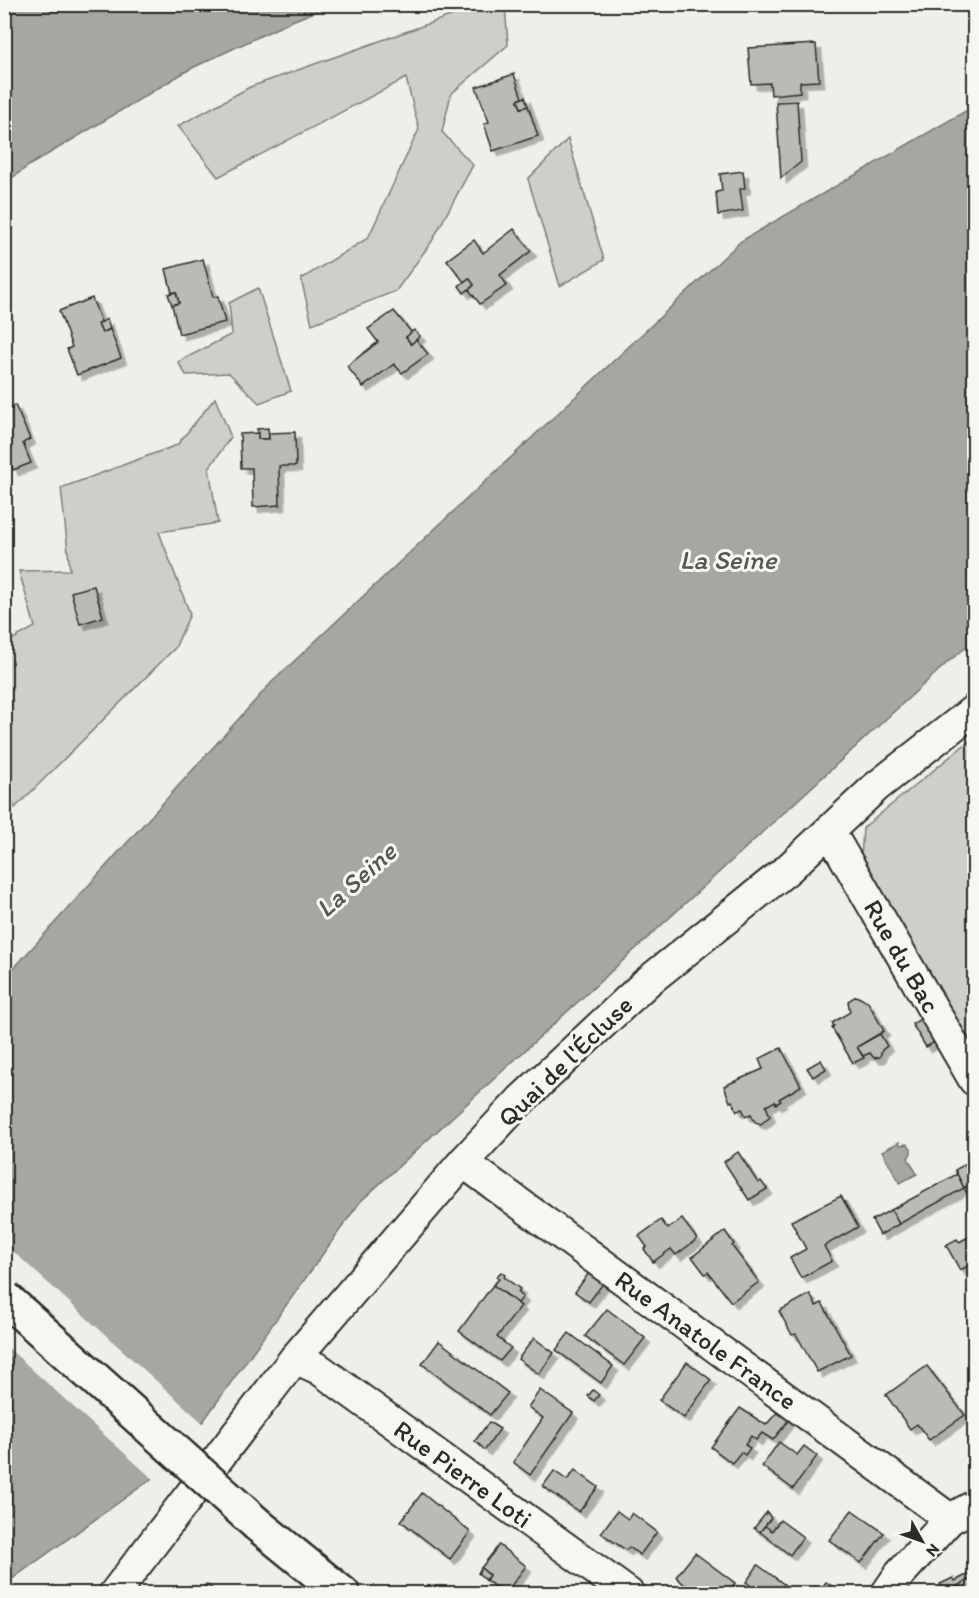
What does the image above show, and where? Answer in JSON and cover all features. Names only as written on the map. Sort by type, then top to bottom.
[{"type":"main road","points":[[4,1297],[258,1525],[343,1593]]},
{"type":"main road","points":[[258,1525],[311,1593]]},
{"type":"street","name":"Quai de l'Écluse","points":[[114,1593],[296,1358],[463,1162],[521,1100],[646,983],[788,869],[876,788],[975,710]]},
{"type":"street","name":"Rue du Bac","points":[[830,832],[975,1080]]},
{"type":"street","name":"Rue Anatole France","points":[[463,1162],[962,1512]]},
{"type":"street","name":"Rue Pierre Loti","points":[[296,1358],[329,1376],[628,1593]]},
{"type":"street","points":[[886,1593],[899,1575],[962,1512]]},
{"type":"shaded area","points":[[484,4],[505,5],[508,45],[451,94],[442,132],[473,165],[432,241],[396,291],[312,324],[301,279],[368,238],[419,129],[406,78],[218,177],[178,126],[250,87]]},
{"type":"shaded area","points":[[568,139],[604,260],[560,286],[528,179]]},
{"type":"shaded area","points":[[258,288],[291,391],[259,403],[229,373],[186,375],[178,362],[232,334],[229,303]]},
{"type":"shaded area","points":[[215,398],[231,437],[209,468],[218,523],[159,532],[190,614],[175,648],[15,808],[5,784],[4,644],[35,627],[19,571],[70,570],[61,488],[177,445]]},
{"type":"shaded area","points":[[974,737],[974,1052],[861,858],[863,828]]},
{"type":"water","points":[[5,4],[332,5],[292,21],[190,69],[30,165],[5,183]]},
{"type":"water","name":"La Seine","points":[[974,106],[974,641],[948,662],[360,1202],[202,1423],[150,1480],[5,1584],[5,978],[272,682],[741,241]]},
{"type":"water","points":[[899,1142],[900,1145],[907,1144],[911,1148],[908,1158],[917,1174],[900,1183],[882,1151]]},
{"type":"pier","points":[[5,1244],[205,1425],[154,1480],[5,1345]]},
{"type":"building","points":[[816,44],[819,81],[800,82],[800,92],[771,95],[770,83],[751,84],[748,48]]},
{"type":"building","points":[[514,74],[522,98],[518,100],[521,108],[528,106],[538,136],[493,151],[484,124],[489,122],[476,87]]},
{"type":"building","points":[[525,97],[528,106],[521,108],[518,100]]},
{"type":"building","points":[[797,101],[801,162],[781,178],[776,102]]},
{"type":"building","points":[[743,171],[745,188],[740,189],[743,211],[718,215],[716,192],[722,191],[720,174]]},
{"type":"building","points":[[514,229],[531,251],[500,275],[507,285],[480,304],[469,290],[474,285],[469,278],[464,282],[447,260],[474,240],[483,253]]},
{"type":"building","points":[[203,259],[213,297],[218,296],[225,322],[179,334],[172,305],[179,303],[176,292],[172,293],[166,269]]},
{"type":"building","points":[[469,278],[474,285],[464,293],[459,286]]},
{"type":"building","points":[[176,292],[179,303],[172,305],[168,294]]},
{"type":"building","points":[[92,298],[101,322],[98,324],[102,333],[110,329],[121,358],[77,375],[67,349],[72,347],[59,311]]},
{"type":"building","points":[[394,311],[412,333],[406,337],[411,344],[416,339],[428,354],[402,373],[394,364],[363,387],[347,366],[378,342],[368,329]]},
{"type":"building","points":[[107,319],[110,329],[102,333],[98,324]]},
{"type":"building","points":[[414,330],[420,336],[411,344],[406,337]]},
{"type":"building","points":[[15,405],[30,439],[23,443],[31,463],[13,470],[4,450],[4,410]]},
{"type":"building","points":[[268,428],[269,439],[258,439],[257,429]]},
{"type":"building","points":[[295,432],[296,466],[279,466],[280,505],[253,507],[252,468],[241,468],[240,434],[258,433],[258,439],[269,439],[269,433]]},
{"type":"building","points":[[94,586],[103,617],[80,624],[71,592]]},
{"type":"building","points":[[856,996],[868,1002],[884,1031],[857,1047],[864,1058],[853,1063],[832,1028],[834,1026],[832,1023],[850,1012],[848,1001]]},
{"type":"building","points":[[924,1017],[938,1040],[926,1047],[912,1024]]},
{"type":"building","points":[[880,1034],[887,1046],[882,1050],[880,1057],[874,1058],[870,1053],[863,1056],[857,1047]]},
{"type":"building","points":[[781,1048],[801,1086],[779,1099],[781,1101],[776,1104],[775,1101],[766,1106],[770,1116],[761,1124],[755,1122],[751,1114],[746,1116],[742,1109],[737,1111],[732,1101],[730,1102],[724,1086],[763,1069],[759,1059]]},
{"type":"building","points":[[821,1060],[826,1069],[813,1077],[807,1068]]},
{"type":"building","points":[[738,1152],[758,1183],[761,1181],[767,1189],[749,1200],[724,1162]]},
{"type":"building","points":[[974,1159],[974,1182],[964,1188],[955,1170]]},
{"type":"building","points":[[957,1174],[964,1188],[899,1224],[891,1210]]},
{"type":"building","points":[[974,1182],[974,1205],[964,1188]]},
{"type":"building","points":[[841,1196],[858,1227],[824,1246],[832,1261],[801,1278],[790,1258],[806,1249],[791,1221]]},
{"type":"building","points":[[891,1210],[899,1224],[880,1235],[872,1220]]},
{"type":"building","points":[[682,1219],[697,1239],[676,1255],[671,1249],[653,1262],[644,1249],[647,1247],[639,1236],[661,1220],[668,1229]]},
{"type":"building","points":[[725,1231],[734,1244],[732,1246],[759,1282],[731,1302],[708,1272],[705,1274],[692,1257]]},
{"type":"building","points":[[974,1234],[974,1263],[960,1270],[946,1245],[957,1239],[959,1242]]},
{"type":"building","points":[[591,1270],[605,1281],[589,1302],[575,1292]]},
{"type":"building","points":[[501,1272],[520,1289],[518,1292],[523,1297],[518,1303],[493,1285],[499,1279],[496,1277]]},
{"type":"building","points":[[493,1285],[521,1306],[497,1337],[511,1348],[500,1361],[459,1331]]},
{"type":"building","points":[[810,1294],[816,1306],[822,1303],[851,1355],[817,1372],[796,1334],[792,1335],[779,1311]]},
{"type":"building","points":[[607,1309],[645,1338],[624,1365],[585,1336]]},
{"type":"building","points":[[569,1333],[613,1366],[601,1383],[556,1350]]},
{"type":"building","points":[[534,1338],[554,1353],[539,1374],[518,1359]]},
{"type":"building","points":[[439,1341],[508,1393],[490,1415],[422,1364]]},
{"type":"building","points":[[687,1362],[711,1380],[684,1418],[659,1400]]},
{"type":"building","points":[[927,1366],[965,1415],[929,1440],[917,1424],[910,1429],[886,1395]]},
{"type":"building","points":[[540,1390],[573,1413],[530,1475],[513,1462],[543,1418],[528,1407]]},
{"type":"building","points":[[593,1390],[599,1395],[594,1401],[588,1396]]},
{"type":"building","points":[[740,1408],[766,1425],[780,1409],[791,1417],[773,1440],[762,1433],[756,1440],[751,1436],[745,1445],[750,1448],[745,1455],[741,1452],[732,1463],[711,1447]]},
{"type":"building","points":[[489,1422],[500,1429],[485,1450],[475,1441]]},
{"type":"building","points":[[779,1442],[797,1455],[804,1446],[817,1456],[793,1489],[762,1466]]},
{"type":"building","points":[[575,1470],[598,1487],[579,1512],[543,1486],[554,1471],[567,1480]]},
{"type":"building","points":[[422,1493],[470,1532],[450,1559],[401,1521]]},
{"type":"building","points":[[852,1510],[884,1533],[861,1563],[829,1540]]},
{"type":"building","points":[[617,1511],[628,1519],[632,1513],[657,1532],[640,1555],[629,1547],[626,1550],[601,1533]]},
{"type":"building","points":[[767,1512],[771,1518],[760,1532],[754,1528]]},
{"type":"building","points":[[780,1520],[803,1537],[790,1555],[760,1532],[765,1526],[772,1531]]},
{"type":"building","points":[[499,1545],[526,1566],[505,1594],[486,1580],[489,1575],[481,1568]]},
{"type":"building","points":[[695,1553],[735,1583],[726,1594],[695,1594],[676,1577]]},
{"type":"building","points":[[758,1565],[789,1588],[785,1594],[761,1594],[746,1582]]},
{"type":"building","points":[[481,1568],[489,1575],[486,1580],[478,1573]]},
{"type":"building","points":[[974,1571],[974,1577],[945,1593],[940,1584],[953,1578],[955,1581]]},
{"type":"building","points":[[974,1577],[974,1594],[945,1594],[945,1593]]},
{"type":"building","points":[[826,1582],[843,1594],[817,1594]]},
{"type":"building","points":[[206,1584],[214,1590],[211,1594],[200,1592]]}]
